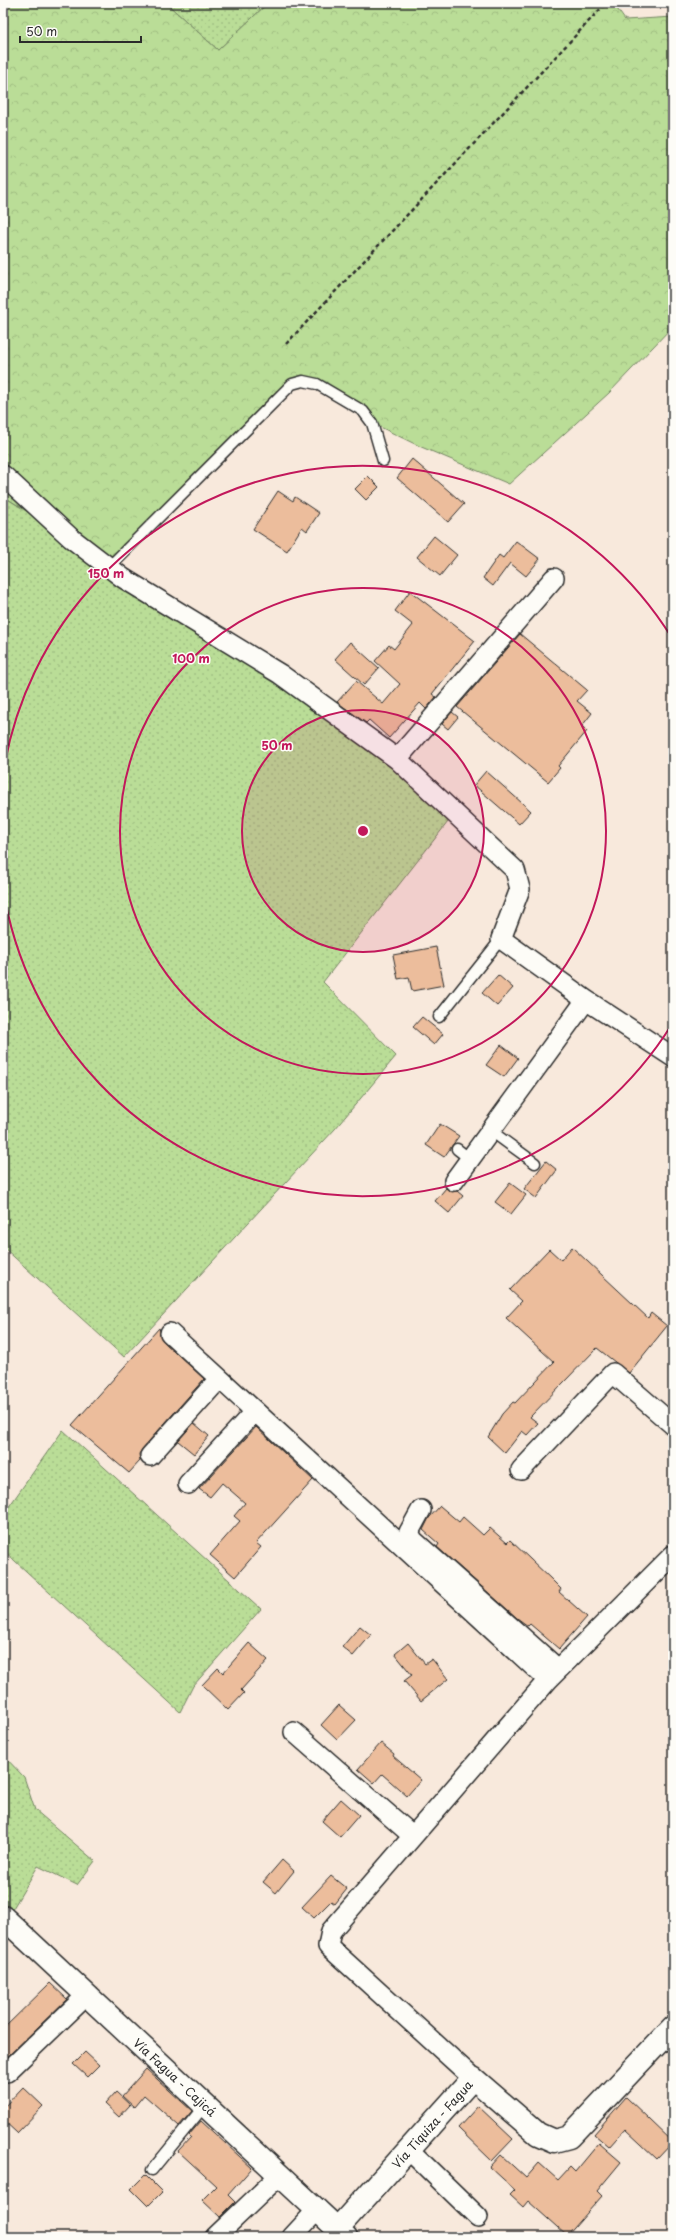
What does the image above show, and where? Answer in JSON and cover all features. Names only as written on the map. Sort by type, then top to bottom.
[{"type":"street","points":[[3,475],[71,538],[123,578],[280,674],[397,759],[515,870],[520,889],[501,939],[586,1000],[673,1057]]},
{"type":"street","points":[[397,759],[554,578]]},
{"type":"street","points":[[454,1181],[464,1154],[491,1131],[586,1000]]},
{"type":"street","points":[[170,1333],[219,1379],[553,1675]]},
{"type":"street","points":[[521,1470],[613,1373],[673,1425]]},
{"type":"street","points":[[150,1456],[219,1379]]},
{"type":"street","points":[[188,1484],[255,1411]]},
{"type":"street","points":[[421,1510],[410,1527],[409,1532],[414,1540],[553,1675]]},
{"type":"street","points":[[473,2078],[328,1946],[331,1931],[553,1675],[673,1555]]},
{"type":"street","points":[[294,1732],[413,1836]]},
{"type":"street","name":"Vía Fagua - Cajicá","points":[[4,1920],[88,1995],[342,2232]]},
{"type":"street","points":[[7,2072],[88,1995]]},
{"type":"street","name":"Vía Tiquiza - Fagua","points":[[342,2232],[409,2150],[473,2078],[538,2134],[554,2141],[569,2138],[673,2027]]},
{"type":"street","points":[[409,2150],[478,2217]]},
{"type":"street","points":[[215,2237],[280,2174]]},
{"type":"street","points":[[292,2237],[318,2209]]},
{"type":"lane","points":[[109,567],[292,384],[303,382],[317,384],[363,411],[372,423],[383,461]]},
{"type":"lane","points":[[439,1017],[501,939]]},
{"type":"lane","points":[[491,1131],[535,1163]]},
{"type":"lane","points":[[152,2170],[205,2105]]},
{"type":"path","points":[[286,344],[606,3]]},
{"type":"green space","points":[[3,3],[166,3],[218,50],[268,3],[613,3],[625,20],[673,17],[673,326],[609,393],[509,484],[419,446],[372,423],[317,384],[292,384],[109,567],[71,538],[3,496]]},
{"type":"green space","points":[[166,3],[268,3],[218,50]]},
{"type":"green space","points":[[3,496],[280,674],[455,813],[323,982],[396,1056],[335,1129],[124,1357],[3,1247]]},
{"type":"green space","points":[[63,1430],[261,1609],[193,1686],[180,1712],[3,1550],[3,1515]]},
{"type":"green space","points":[[3,1755],[24,1777],[35,1810],[95,1861],[77,1885],[38,1866],[6,1920],[3,1917]]},
{"type":"building","points":[[412,459],[464,504],[448,522],[397,478]]},
{"type":"building","points":[[368,476],[379,487],[366,500],[355,489]]},
{"type":"building","points":[[278,491],[293,501],[295,497],[319,513],[307,531],[302,527],[287,551],[253,529]]},
{"type":"building","points":[[434,536],[457,555],[440,576],[417,557]]},
{"type":"building","points":[[516,541],[540,559],[526,576],[510,563],[493,586],[483,578],[499,555],[503,558]]},
{"type":"building","points":[[410,591],[475,641],[432,694],[436,697],[426,709],[420,703],[389,738],[369,720],[366,723],[337,702],[356,681],[383,704],[400,684],[375,661],[389,645],[394,649],[413,625],[395,611]]},
{"type":"building","points":[[520,634],[587,690],[577,701],[592,713],[582,726],[587,731],[558,766],[560,768],[548,782],[457,707]]},
{"type":"building","points":[[350,642],[379,668],[364,685],[335,659]]},
{"type":"building","points":[[452,712],[458,717],[448,729],[442,724]]},
{"type":"building","points":[[486,771],[531,811],[519,824],[474,785]]},
{"type":"building","points":[[436,947],[444,985],[412,991],[409,977],[398,979],[393,955]]},
{"type":"building","points":[[498,975],[513,988],[497,1006],[482,993]]},
{"type":"building","points":[[422,1017],[443,1034],[434,1045],[413,1027]]},
{"type":"building","points":[[501,1045],[518,1058],[504,1077],[486,1065]]},
{"type":"building","points":[[440,1124],[459,1136],[444,1157],[426,1145]]},
{"type":"building","points":[[546,1161],[557,1170],[536,1198],[524,1189]]},
{"type":"building","points":[[510,1183],[526,1195],[511,1214],[495,1202]]},
{"type":"building","points":[[446,1188],[452,1192],[457,1191],[463,1196],[449,1213],[435,1201]]},
{"type":"building","points":[[572,1247],[648,1318],[651,1313],[667,1326],[629,1373],[597,1348],[530,1417],[538,1423],[527,1435],[522,1431],[505,1453],[488,1437],[502,1414],[513,1402],[515,1403],[554,1362],[506,1318],[522,1301],[510,1290],[549,1249],[561,1260]]},
{"type":"building","points":[[159,1328],[163,1341],[204,1379],[142,1449],[139,1454],[140,1461],[129,1473],[72,1425]]},
{"type":"building","points":[[194,1423],[209,1436],[194,1454],[178,1441]]},
{"type":"building","points":[[256,1427],[313,1480],[256,1543],[261,1547],[235,1577],[210,1555],[240,1521],[234,1516],[245,1503],[222,1483],[210,1497],[199,1489]]},
{"type":"building","points":[[440,1506],[459,1522],[463,1517],[483,1535],[490,1528],[507,1543],[510,1540],[561,1589],[559,1592],[587,1617],[559,1649],[530,1624],[528,1626],[517,1618],[437,1547],[439,1544],[423,1530],[429,1518]]},
{"type":"building","points":[[360,1626],[371,1635],[353,1656],[342,1647]]},
{"type":"building","points":[[249,1643],[268,1660],[241,1690],[244,1693],[228,1710],[202,1685],[218,1668],[223,1673]]},
{"type":"building","points":[[408,1643],[425,1664],[432,1659],[448,1679],[421,1701],[404,1681],[412,1675],[395,1654]]},
{"type":"building","points":[[339,1705],[356,1720],[337,1740],[321,1725]]},
{"type":"building","points":[[381,1743],[394,1754],[393,1756],[421,1780],[407,1796],[382,1774],[374,1783],[358,1769]]},
{"type":"building","points":[[341,1799],[359,1815],[340,1837],[322,1821]]},
{"type":"building","points":[[282,1860],[294,1871],[276,1893],[263,1882]]},
{"type":"building","points":[[331,1876],[347,1889],[335,1904],[331,1901],[314,1918],[302,1907]]},
{"type":"building","points":[[50,1983],[67,1999],[3,2061],[3,2029]]},
{"type":"building","points":[[85,2052],[99,2065],[87,2077],[73,2064]]},
{"type":"building","points":[[146,2069],[192,2111],[179,2126],[144,2095],[134,2107],[122,2096]]},
{"type":"building","points":[[23,2087],[43,2106],[17,2133],[3,2120],[3,2108]]},
{"type":"building","points":[[116,2092],[130,2105],[119,2117],[105,2104]]},
{"type":"building","points":[[626,2097],[673,2142],[657,2159],[625,2129],[609,2147],[594,2134]]},
{"type":"building","points":[[478,2106],[513,2139],[492,2161],[458,2128]]},
{"type":"building","points":[[201,2121],[252,2168],[228,2195],[235,2202],[220,2217],[202,2200],[216,2186],[178,2151],[191,2137],[189,2135]]},
{"type":"building","points":[[599,2143],[621,2162],[597,2191],[602,2196],[567,2236],[528,2201],[523,2207],[510,2195],[515,2190],[490,2167],[501,2155],[526,2178],[539,2163],[558,2180],[570,2167],[575,2172]]},
{"type":"building","points":[[145,2175],[162,2192],[148,2206],[131,2189]]}]
